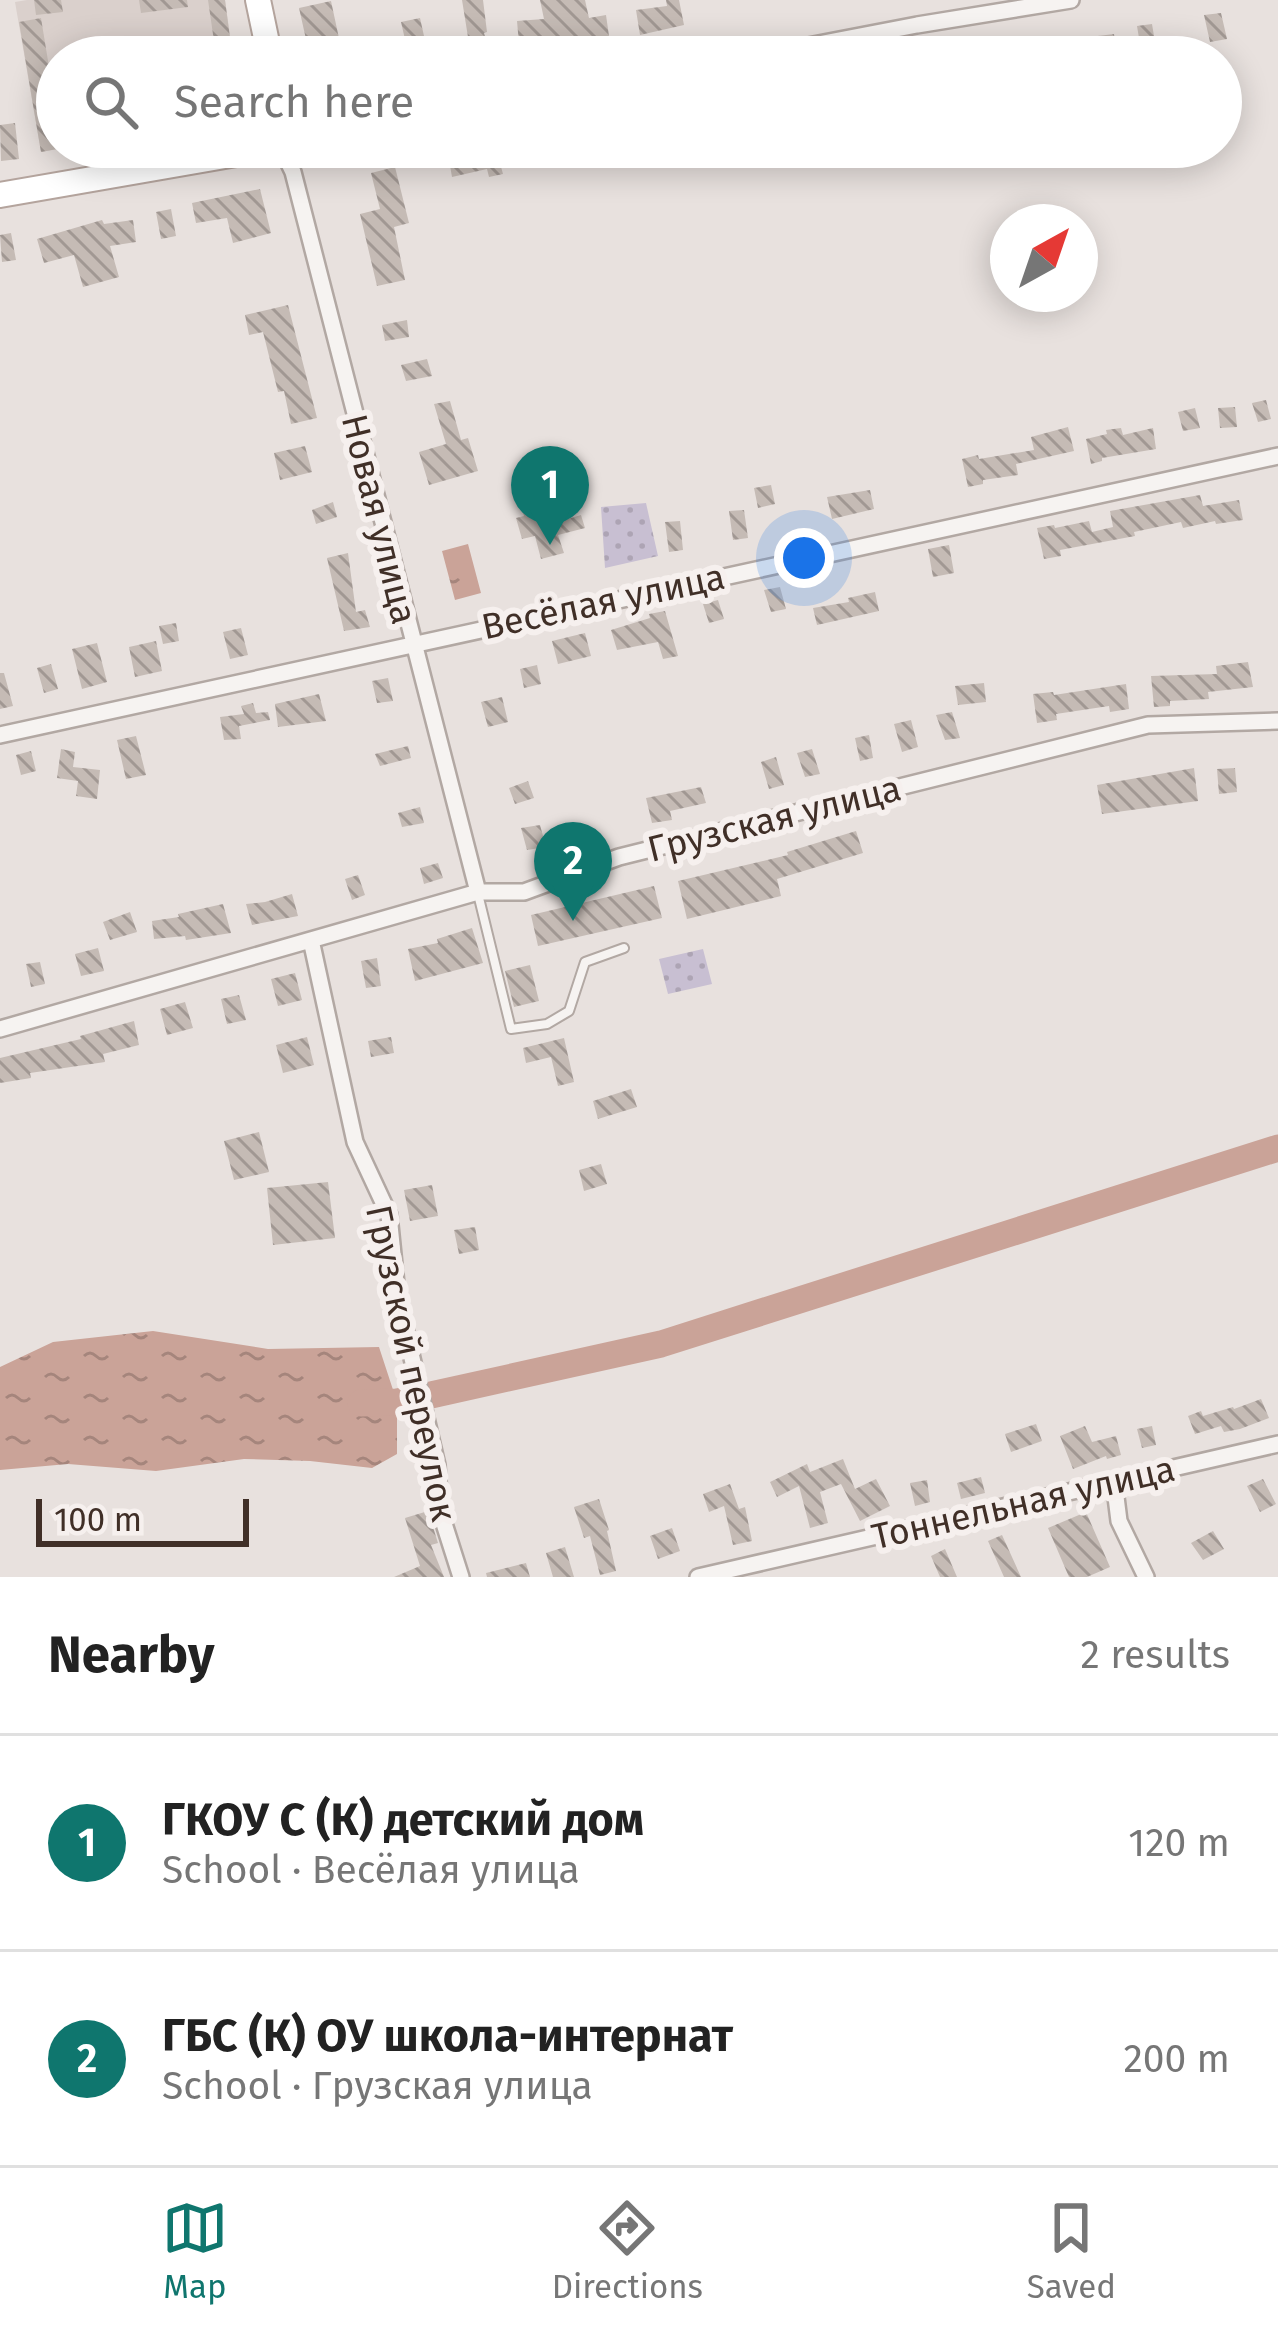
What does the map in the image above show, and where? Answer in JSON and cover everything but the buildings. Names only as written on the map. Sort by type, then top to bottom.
[{"type":"main road","points":[[258,0],[266,36]]},
{"type":"main road","points":[[0,195],[156,168]]},
{"type":"street","points":[[860,36],[1071,0]]},
{"type":"street","name":"Новая улица","points":[[291,168],[478,892]]},
{"type":"street","name":"Весёлая улица","points":[[0,734],[1278,456]]},
{"type":"street","name":"Грузская улица","points":[[0,1028],[478,892],[524,892],[619,857],[1148,725],[1278,721]]},
{"type":"street","name":"Грузской переулок","points":[[311,940],[355,1142],[388,1215],[397,1294],[437,1465],[440,1511],[461,1577]]},
{"type":"street","name":"Тоннельная улица","points":[[698,1577],[1278,1444]]},
{"type":"street","points":[[1114,1481],[1119,1521],[1145,1577]]},
{"type":"lane","points":[[478,892],[511,1029],[547,1024],[569,1011],[585,962],[623,948]]},
{"type":"shaded area","points":[[225,0],[230,36],[36,36],[36,123],[15,2]]},
{"type":"shaded area","points":[[646,503],[658,556],[605,568],[601,507]]},
{"type":"shaded area","points":[[703,949],[712,984],[668,994],[659,959]]},
{"type":"water","points":[[468,544],[481,593],[455,600],[442,551]]},
{"type":"water","points":[[153,1331],[268,1349],[379,1347],[397,1402],[397,1454],[372,1468],[244,1459],[156,1471],[68,1464],[0,1470],[0,1367],[53,1342]]},
{"type":"waterway","points":[[431,1395],[661,1344],[1278,1148]]},
{"type":"waterway","points":[[361,1403],[412,1399]]},
{"type":"place","name":"ГКОУ С (К) детский дом","points":[[550,545]]},
{"type":"place","name":"ГБС (К) ОУ школа-интернат","points":[[573,921]]}]
